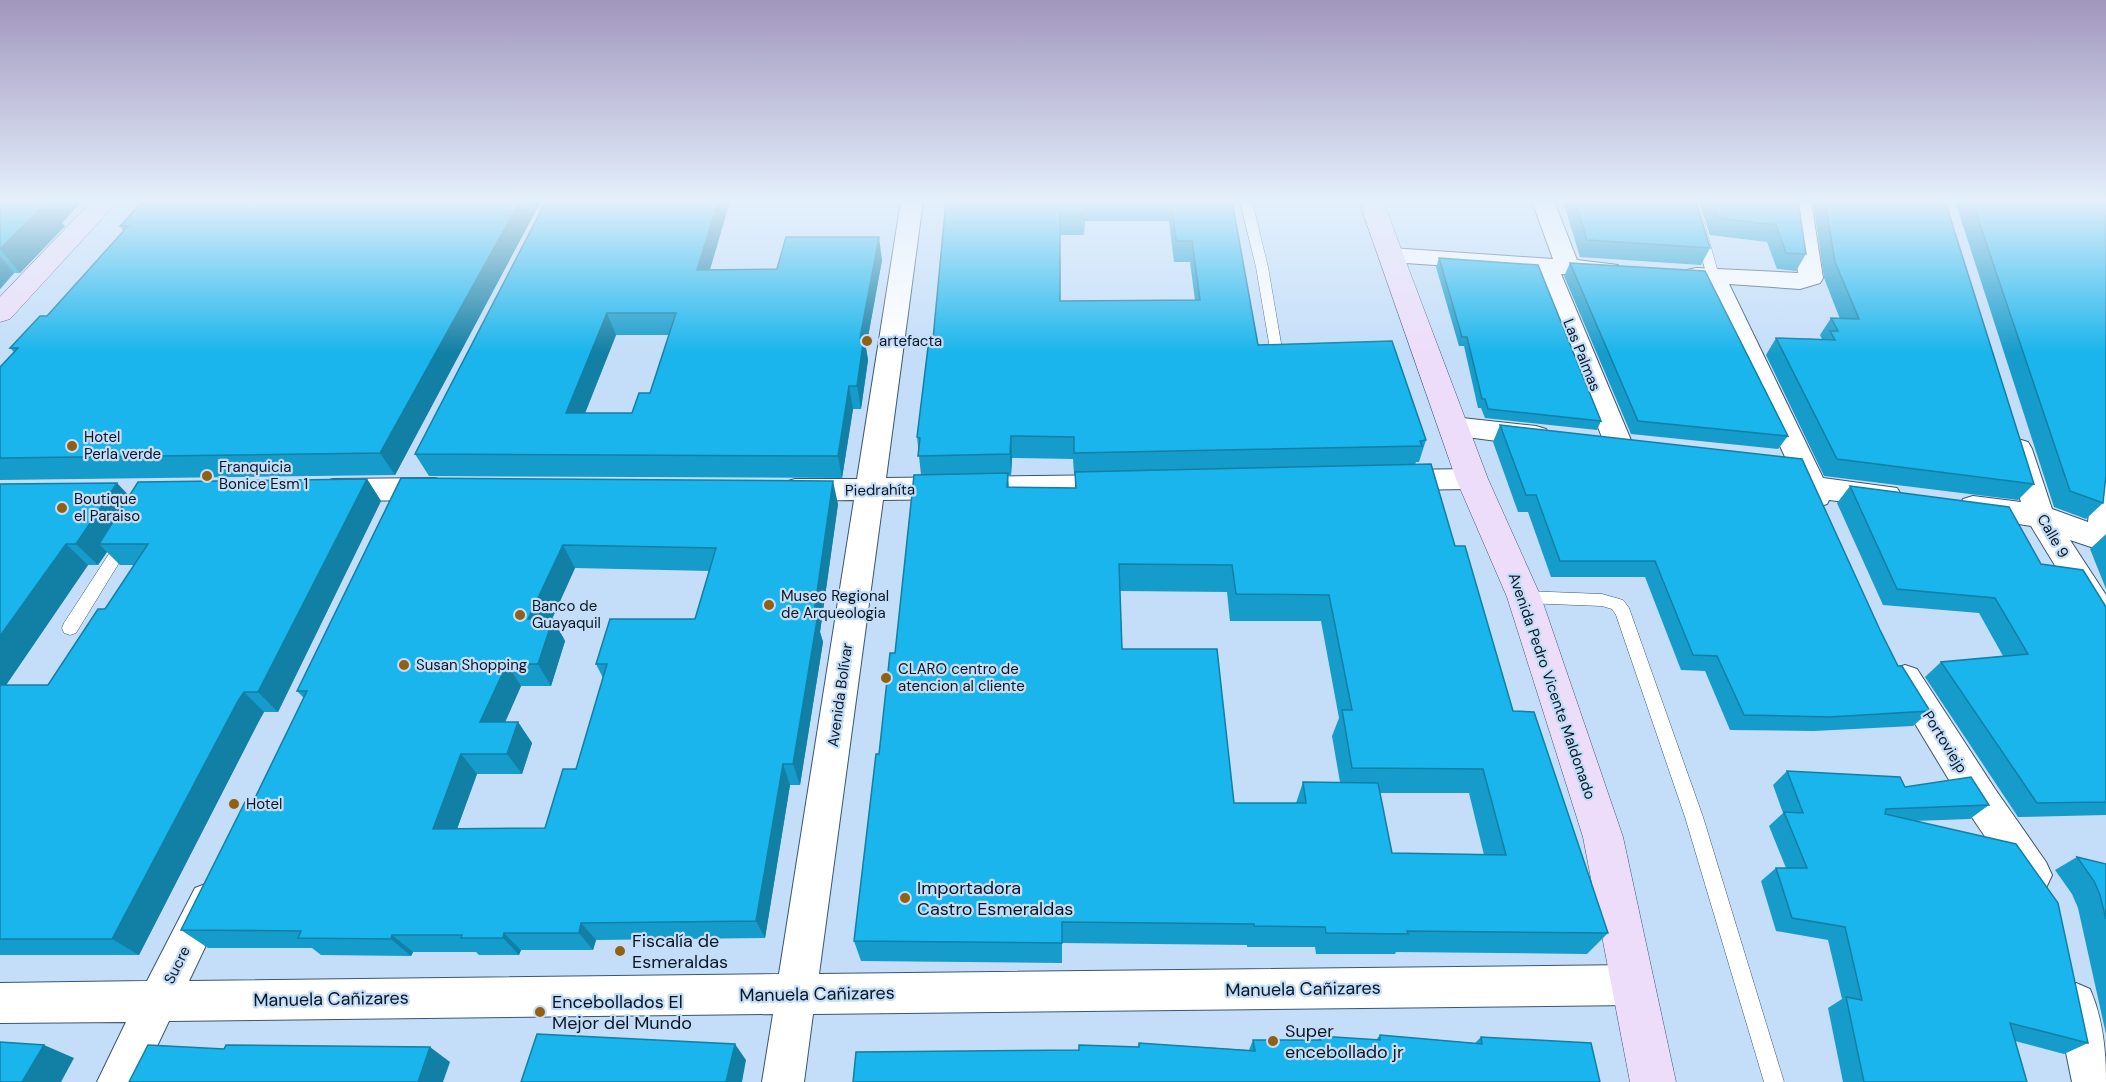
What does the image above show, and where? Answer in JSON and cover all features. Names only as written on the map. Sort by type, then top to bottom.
[{"type":"main road","points":[[0,312],[58,251]]},
{"type":"main road","name":"Avenida Pedro Vicente Maldonado","points":[[1390,251],[1472,479],[1524,597],[1604,837],[1653,1082]]},
{"type":"street","name":"Avenida Bolívar","points":[[783,1082],[905,251]]},
{"type":"street","name":"Las Palmas","points":[[1554,251],[1557,267],[1619,444]]},
{"type":"street","points":[[1669,273],[1800,280],[1811,278],[1807,251]]},
{"type":"street","points":[[1391,255],[1635,271]]},
{"type":"street","points":[[1713,276],[1827,519]]},
{"type":"street","name":"Calle 9","points":[[2009,421],[2040,516],[2106,622]]},
{"type":"street","points":[[1453,427],[1560,438]]},
{"type":"street","points":[[390,520],[422,456]]},
{"type":"street","points":[[1767,460],[1807,475],[1915,500]]},
{"type":"street","points":[[1366,481],[1472,479]]},
{"type":"street","name":"Piedrahíta","points":[[774,490],[1141,485]]},
{"type":"street","points":[[1949,504],[2040,516],[2104,540],[2106,485]]},
{"type":"street","points":[[310,490],[465,489]]},
{"type":"street","name":"Portoviejp","points":[[1890,656],[1982,801],[2050,899]]},
{"type":"street","name":"Sucre","points":[[118,1082],[222,873]]},
{"type":"street","points":[[2071,976],[2093,1082]]},
{"type":"street","name":"Manuela Cañizares","points":[[0,1003],[1634,985]]},
{"type":"lane","points":[[1258,251],[1276,350]]},
{"type":"lane","points":[[1706,251],[1713,276]]},
{"type":"lane","points":[[70,628],[130,532]]},
{"type":"lane","points":[[1524,597],[1602,600],[1617,604],[1623,613],[1694,817],[1774,1082]]},
{"type":"building","points":[[105,251],[492,251],[380,453],[0,458],[0,367],[18,348],[10,348],[40,316],[47,316]]},
{"type":"building","points":[[520,251],[703,251],[697,270],[777,269],[782,251],[876,251],[860,338],[864,337],[857,386],[849,386],[838,456],[415,454]],"holes":[[[607,313],[676,313],[650,393],[639,393],[632,413],[566,413]]]},
{"type":"building","points":[[941,251],[1060,251],[1060,301],[1200,300],[1193,251],[1241,251],[1258,345],[1392,341],[1426,440],[1420,441],[1422,446],[1074,453],[1074,437],[1011,436],[1010,454],[918,456],[920,438],[917,437],[929,339],[933,339]]},
{"type":"building","points":[[1806,251],[1806,254],[1786,253]]},
{"type":"building","points":[[1833,251],[1961,251],[2034,484],[1837,459],[1776,338],[1835,340],[1830,331],[1838,331],[1831,318],[1859,319],[1835,262]]},
{"type":"building","points":[[1989,251],[2106,251],[2106,475],[2103,503],[2070,491]]},
{"type":"building","points":[[1439,258],[1538,265],[1601,421],[1488,409],[1485,399],[1482,399],[1467,337],[1462,337]]},
{"type":"building","points":[[1570,263],[1705,271],[1788,436],[1638,421]]},
{"type":"building","points":[[1500,425],[1802,459],[1898,666],[1902,666],[1930,711],[1829,717],[1744,715],[1717,656],[1693,655],[1655,561],[1560,561],[1536,495],[1526,495]]},
{"type":"building","points":[[1431,464],[1455,546],[1465,546],[1513,711],[1534,712],[1608,933],[1407,931],[1408,934],[1326,933],[1325,927],[1254,926],[1254,924],[1062,922],[1062,943],[854,941],[890,653],[895,653],[914,475],[1008,473],[1007,487],[1076,488],[1075,472]],"holes":[[[1119,564],[1232,565],[1236,594],[1329,595],[1352,710],[1342,710],[1352,768],[1483,769],[1506,855],[1392,853],[1378,783],[1303,782],[1306,803],[1234,803],[1217,649],[1122,649]]]},
{"type":"building","points":[[401,478],[833,481],[813,620],[817,620],[793,764],[783,764],[756,921],[581,923],[579,933],[504,933],[503,938],[461,938],[462,935],[392,935],[391,939],[298,938],[301,931],[181,930],[245,802],[253,802],[307,691],[297,691]],"holes":[[[563,545],[716,548],[695,619],[610,619],[596,664],[607,664],[576,769],[563,769],[545,828],[433,829],[461,754],[507,754],[518,722],[480,722],[507,664],[538,664],[553,619],[528,619]]]},
{"type":"building","points":[[367,479],[258,692],[244,692],[238,701],[112,939],[0,939],[0,685],[48,685],[98,609],[105,609],[148,544],[99,544],[138,482]]},
{"type":"building","points":[[117,483],[76,544],[66,544],[0,636],[0,484]]},
{"type":"building","points":[[1850,486],[2009,507],[2041,564],[2083,570],[2106,607],[2106,802],[2037,803],[1941,662],[2028,654],[1995,598],[1897,589]]},
{"type":"building","points":[[1787,771],[1900,777],[1905,787],[1971,777],[1989,805],[1886,809],[1885,814],[2016,844],[2058,903],[2088,1043],[2010,1023],[2027,1082],[1864,1082],[1846,997],[1862,1000],[1845,927],[1792,918],[1776,868],[1807,868],[1784,812],[1803,813]]},
{"type":"building","points":[[2077,857],[2106,864],[2106,919],[2094,881]]},
{"type":"building","points":[[537,1034],[735,1044],[726,1082],[521,1082]]},
{"type":"building","points":[[1380,1035],[1482,1044],[1481,1037],[1591,1043],[1600,1082],[853,1082],[856,1052],[1079,1050],[1079,1045],[1139,1047],[1139,1043],[1255,1051],[1253,1040],[1321,1040],[1320,1036],[1380,1040]]},
{"type":"building","points":[[0,1042],[44,1045],[22,1082],[0,1082]]},
{"type":"building","points":[[148,1045],[224,1049],[226,1045],[430,1047],[418,1082],[129,1082]]},
{"type":"place","name":"artefacta","points":[[867,341]]},
{"type":"place","name":"Hotel Perla verde","points":[[72,446]]},
{"type":"place","name":"Franquicia Bonice Esm 1","points":[[207,476]]},
{"type":"place","name":"Boutique el Paraiso","points":[[62,508]]},
{"type":"place","name":"Museo Regional de Arqueologia","points":[[769,605]]},
{"type":"place","name":"Banco de Guayaquil","points":[[520,615]]},
{"type":"place","name":"Susan Shopping","points":[[404,665]]},
{"type":"place","name":"CLARO centro de atencion al cliente","points":[[886,678]]},
{"type":"place","name":"Hotel","points":[[234,804]]},
{"type":"place","name":"Importadora Castro Esmeraldas","points":[[905,898]]},
{"type":"place","name":"Fiscalía de Esmeraldas","points":[[620,951]]},
{"type":"place","name":"Encebollados El Mejor del Mundo","points":[[540,1012]]},
{"type":"place","name":"Super encebollado jr","points":[[1273,1041]]}]
